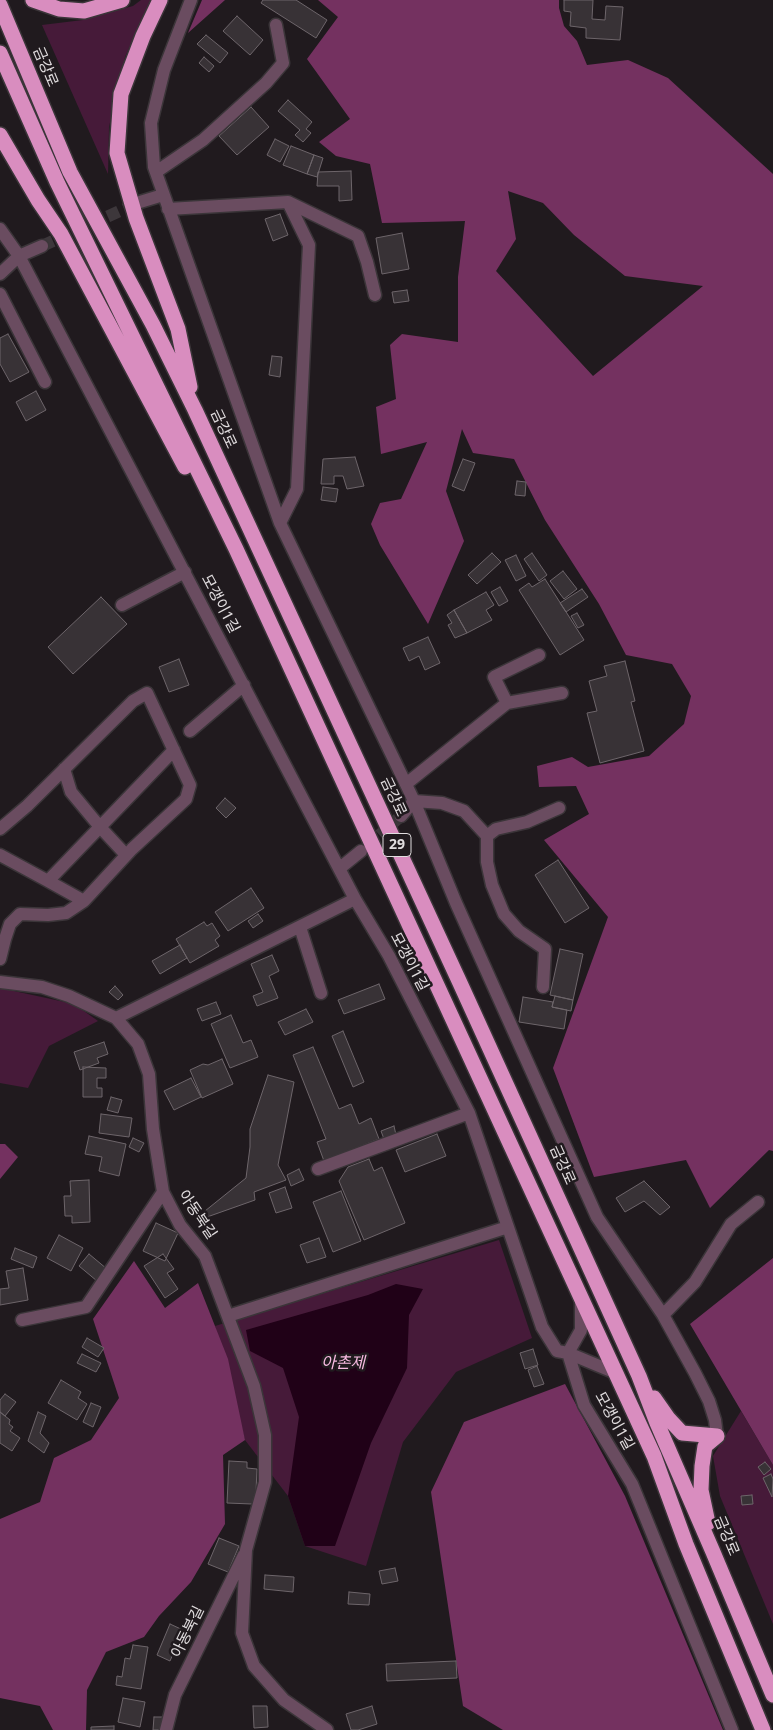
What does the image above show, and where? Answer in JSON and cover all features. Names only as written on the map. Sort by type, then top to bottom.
[{"type":"highway","points":[[33,0],[59,9],[84,12],[122,0]]},
{"type":"highway","points":[[160,0],[143,36],[122,94],[117,153],[136,218],[178,329],[195,410]]},
{"type":"highway","name":"금강로","points":[[0,5],[70,172],[154,325],[195,410],[460,983],[639,1376],[657,1423],[714,1552],[773,1695]]},
{"type":"highway","name":"29","points":[[0,53],[57,182],[236,549],[654,1456],[686,1544],[763,1730]]},
{"type":"highway","points":[[0,134],[38,200],[61,234],[220,533],[236,549]]},
{"type":"highway","points":[[639,1376],[668,1418],[682,1433],[717,1436]]},
{"type":"highway","points":[[714,1552],[701,1490],[702,1466],[706,1446],[717,1436]]},
{"type":"street","points":[[191,0],[164,70],[151,123],[154,167],[280,523],[406,784],[456,902],[597,1217],[663,1315],[709,1401],[715,1420],[717,1436]]},
{"type":"street","points":[[156,172],[203,140],[266,84],[283,63],[276,25]]},
{"type":"street","points":[[140,202],[163,195]]},
{"type":"street","points":[[168,209],[288,202],[358,236],[375,295]]},
{"type":"street","points":[[280,523],[297,489],[309,245],[288,202]]},
{"type":"street","name":"모갱이1길","points":[[0,229],[19,256],[355,899],[389,956],[469,1113],[542,1327],[557,1351],[568,1353],[584,1405],[632,1484],[732,1730]]},
{"type":"street","points":[[0,274],[19,256],[42,246]]},
{"type":"street","points":[[0,294],[45,382]]},
{"type":"street","points":[[122,604],[185,572]]},
{"type":"street","points":[[507,703],[494,677],[539,655]]},
{"type":"street","points":[[190,731],[244,685]]},
{"type":"street","points":[[0,830],[27,806],[133,701],[147,693],[190,785],[186,799],[126,855],[84,901],[66,913],[20,914],[10,924],[4,939],[0,958]]},
{"type":"street","points":[[406,784],[507,703],[562,693]]},
{"type":"street","points":[[48,881],[174,750]]},
{"type":"street","points":[[64,769],[71,792],[126,855]]},
{"type":"street","points":[[401,816],[414,802],[442,803],[464,811],[487,836],[488,870],[504,914],[519,932],[545,949],[543,987]]},
{"type":"street","points":[[487,836],[496,829],[527,822],[559,808]]},
{"type":"street","points":[[340,868],[361,851]]},
{"type":"street","points":[[0,855],[84,901]]},
{"type":"street","points":[[116,1018],[355,899]]},
{"type":"street","points":[[300,927],[321,992]]},
{"type":"street","name":"아동북길","points":[[0,982],[42,987],[68,996],[116,1018],[138,1044],[149,1074],[153,1129],[162,1192],[180,1225],[205,1256],[254,1386],[265,1436],[265,1482],[246,1550],[175,1695],[166,1730]]},
{"type":"street","points":[[318,1169],[469,1113]]},
{"type":"street","points":[[22,1320],[86,1307],[162,1192]]},
{"type":"street","points":[[663,1315],[695,1282],[731,1224],[758,1202]]},
{"type":"street","points":[[228,1316],[508,1227]]},
{"type":"street","points":[[580,1295],[581,1330],[568,1353],[616,1374]]},
{"type":"street","name":"아동북길","points":[[246,1550],[242,1633],[254,1666],[284,1700],[327,1730]]},
{"type":"shaded area","points":[[141,0],[151,0],[125,57],[109,127],[108,174],[42,25],[83,20],[133,6]]},
{"type":"shaded area","points":[[202,0],[225,0],[188,33]]},
{"type":"shaded area","points":[[318,0],[559,0],[559,8],[564,26],[577,41],[587,65],[628,60],[668,78],[773,174],[773,1151],[769,1150],[710,1208],[686,1160],[594,1177],[553,1068],[608,917],[544,840],[589,814],[576,786],[539,787],[537,766],[572,757],[588,767],[649,756],[684,724],[691,696],[672,664],[626,655],[599,604],[545,520],[514,459],[473,453],[462,429],[446,491],[464,541],[428,624],[380,545],[371,524],[380,503],[401,499],[427,442],[381,454],[376,407],[396,399],[390,345],[402,334],[458,342],[458,277],[465,221],[382,223],[370,164],[336,156],[319,142],[350,119],[307,59],[338,17]],"holes":[[[508,191],[543,203],[574,235],[625,276],[703,286],[593,376],[496,271],[516,239]]]},
{"type":"shaded area","points":[[0,988],[74,1004],[98,1021],[49,1046],[28,1088],[0,1083]]},
{"type":"shaded area","points":[[0,1144],[5,1144],[18,1157],[0,1179]]},
{"type":"shaded area","points":[[499,1240],[532,1338],[456,1372],[403,1442],[366,1566],[305,1546],[288,1496],[245,1440],[215,1326]]},
{"type":"shaded area","points":[[773,1258],[773,1465],[690,1324]]},
{"type":"shaded area","points":[[134,1261],[165,1308],[198,1283],[228,1359],[245,1440],[223,1455],[225,1524],[191,1582],[159,1616],[144,1637],[106,1652],[87,1690],[86,1730],[53,1730],[40,1706],[0,1698],[0,1519],[40,1502],[54,1458],[91,1440],[119,1398],[93,1319]]},
{"type":"shaded area","points":[[565,1384],[625,1496],[723,1730],[503,1730],[463,1706],[431,1492],[464,1422]]},
{"type":"shaded area","points":[[741,1411],[773,1465],[773,1624],[720,1496],[713,1456]]},
{"type":"water","name":"아촌제","points":[[396,1284],[423,1289],[409,1315],[407,1368],[371,1443],[335,1546],[305,1546],[288,1496],[299,1417],[283,1368],[250,1351],[246,1330],[368,1295]]},
{"type":"building","points":[[263,0],[296,0],[327,20],[316,38],[261,3]]},
{"type":"building","points":[[564,0],[593,0],[592,19],[605,20],[606,6],[623,7],[620,40],[586,38],[586,28],[570,26],[571,12],[564,11]]},
{"type":"building","points":[[237,16],[263,40],[250,55],[223,31]]},
{"type":"building","points":[[206,35],[228,53],[220,63],[197,44]]},
{"type":"building","points":[[204,57],[214,66],[209,72],[199,63]]},
{"type":"building","points":[[288,100],[312,122],[306,129],[311,133],[303,142],[295,135],[300,130],[278,111]]},
{"type":"building","points":[[251,107],[269,127],[237,155],[219,136]]},
{"type":"building","points":[[275,139],[289,146],[280,162],[267,155]]},
{"type":"building","points":[[291,146],[314,155],[307,174],[283,165]]},
{"type":"building","points":[[314,155],[323,158],[317,177],[307,174]]},
{"type":"building","points":[[351,171],[352,200],[339,201],[339,186],[317,186],[318,172]]},
{"type":"building","points":[[280,214],[288,235],[273,241],[265,219]]},
{"type":"building","points":[[402,233],[409,269],[382,274],[376,238]]},
{"type":"building","points":[[407,290],[409,301],[394,303],[392,292]]},
{"type":"building","points":[[8,334],[29,372],[10,382],[0,364],[0,338]]},
{"type":"building","points":[[272,356],[282,357],[280,377],[269,375]]},
{"type":"building","points":[[36,391],[46,410],[26,421],[16,402]]},
{"type":"building","points":[[355,457],[364,486],[347,489],[343,476],[334,476],[334,484],[321,484],[323,459]]},
{"type":"building","points":[[463,459],[475,463],[464,491],[452,486]]},
{"type":"building","points":[[517,481],[526,482],[525,496],[515,495]]},
{"type":"building","points":[[323,487],[338,489],[336,502],[321,500]]},
{"type":"building","points":[[492,553],[501,562],[477,584],[468,575]]},
{"type":"building","points":[[532,553],[547,575],[539,581],[524,559]]},
{"type":"building","points":[[516,555],[526,576],[516,581],[505,560]]},
{"type":"building","points":[[563,571],[577,589],[564,599],[550,581]]},
{"type":"building","points":[[545,579],[584,640],[560,655],[519,590],[529,583],[532,587]]},
{"type":"building","points":[[500,587],[508,601],[499,606],[491,592]]},
{"type":"building","points":[[582,589],[588,597],[566,612],[560,603]]},
{"type":"building","points":[[486,592],[494,605],[486,610],[492,620],[467,633],[454,610]]},
{"type":"building","points":[[101,597],[127,624],[73,674],[48,647]]},
{"type":"building","points":[[454,610],[467,633],[455,638],[448,625],[452,623],[447,615]]},
{"type":"building","points":[[577,613],[584,625],[578,628],[571,616]]},
{"type":"building","points":[[428,637],[440,663],[425,670],[419,656],[409,661],[403,648]]},
{"type":"building","points":[[179,659],[189,685],[169,692],[159,667]]},
{"type":"building","points":[[625,661],[635,701],[631,702],[644,751],[600,763],[587,713],[597,711],[589,681],[607,676],[604,666]]},
{"type":"building","points":[[225,798],[236,808],[226,818],[216,808]]},
{"type":"building","points":[[558,860],[589,908],[565,923],[535,875]]},
{"type":"building","points":[[251,888],[264,908],[228,931],[215,912]]},
{"type":"building","points":[[258,914],[263,921],[253,928],[248,921]]},
{"type":"building","points":[[204,922],[207,926],[212,923],[220,936],[215,940],[219,946],[190,963],[176,939]]},
{"type":"building","points":[[180,945],[187,958],[160,974],[152,961]]},
{"type":"building","points":[[560,949],[583,954],[573,1000],[550,995]]},
{"type":"building","points":[[272,955],[279,971],[269,976],[278,998],[257,1006],[253,996],[263,992],[251,964]]},
{"type":"building","points":[[379,984],[385,999],[344,1014],[338,1000]]},
{"type":"building","points":[[115,986],[123,995],[118,1000],[109,992]]},
{"type":"building","points":[[555,996],[573,1000],[571,1011],[552,1007]]},
{"type":"building","points":[[523,997],[553,1002],[552,1007],[567,1010],[564,1029],[519,1022]]},
{"type":"building","points":[[216,1002],[221,1014],[202,1021],[197,1009]]},
{"type":"building","points":[[306,1009],[313,1022],[285,1035],[278,1022]]},
{"type":"building","points":[[231,1015],[243,1043],[251,1040],[258,1057],[230,1068],[211,1024]]},
{"type":"building","points":[[343,1031],[364,1082],[353,1087],[332,1036]]},
{"type":"building","points":[[104,1042],[108,1054],[97,1058],[99,1063],[80,1070],[74,1052]]},
{"type":"building","points":[[313,1047],[339,1109],[351,1104],[359,1124],[371,1118],[379,1139],[324,1161],[317,1142],[326,1139],[293,1055]]},
{"type":"building","points":[[222,1059],[233,1084],[202,1098],[190,1070]]},
{"type":"building","points":[[83,1067],[106,1068],[106,1078],[97,1078],[97,1088],[102,1088],[102,1097],[83,1097]]},
{"type":"building","points":[[268,1075],[294,1082],[278,1165],[286,1180],[254,1192],[255,1200],[207,1217],[205,1211],[246,1178],[250,1129]]},
{"type":"building","points":[[191,1078],[201,1097],[174,1110],[164,1091]]},
{"type":"building","points":[[111,1097],[122,1100],[118,1113],[107,1110]]},
{"type":"building","points":[[101,1114],[132,1118],[129,1137],[99,1133]]},
{"type":"building","points":[[394,1126],[396,1135],[384,1139],[381,1131]]},
{"type":"building","points":[[437,1134],[446,1156],[405,1172],[396,1150]]},
{"type":"building","points":[[89,1136],[126,1144],[119,1176],[99,1171],[102,1157],[85,1154]]},
{"type":"building","points":[[133,1138],[144,1143],[139,1152],[129,1147]]},
{"type":"building","points":[[369,1159],[374,1171],[382,1167],[405,1223],[364,1240],[339,1181],[348,1167]]},
{"type":"building","points":[[299,1169],[304,1180],[291,1186],[287,1175]]},
{"type":"building","points":[[89,1180],[90,1222],[72,1223],[72,1216],[65,1216],[64,1196],[71,1196],[70,1181]]},
{"type":"building","points":[[644,1181],[670,1207],[660,1215],[644,1201],[625,1212],[616,1198]]},
{"type":"building","points":[[285,1187],[292,1208],[276,1213],[269,1193]]},
{"type":"building","points":[[341,1191],[361,1241],[333,1252],[313,1202]]},
{"type":"building","points":[[156,1223],[178,1233],[165,1261],[143,1251]]},
{"type":"building","points":[[59,1235],[83,1248],[71,1271],[47,1258]]},
{"type":"building","points":[[319,1238],[326,1257],[307,1263],[300,1245]]},
{"type":"building","points":[[15,1248],[37,1257],[33,1268],[11,1259]]},
{"type":"building","points":[[89,1254],[107,1269],[97,1281],[79,1266]]},
{"type":"building","points":[[163,1254],[174,1269],[167,1273],[178,1289],[165,1298],[144,1266]]},
{"type":"building","points":[[23,1268],[28,1300],[0,1305],[0,1289],[9,1288],[6,1271]]},
{"type":"building","points":[[87,1338],[104,1348],[98,1357],[82,1347]]},
{"type":"building","points":[[533,1349],[538,1365],[525,1369],[520,1353]]},
{"type":"building","points":[[82,1354],[101,1363],[96,1372],[77,1363]]},
{"type":"building","points":[[537,1366],[544,1384],[534,1387],[528,1370]]},
{"type":"building","points":[[61,1380],[81,1392],[78,1398],[87,1404],[77,1420],[48,1403]]},
{"type":"building","points":[[5,1394],[16,1402],[5,1416],[0,1412],[0,1400]]},
{"type":"building","points":[[91,1403],[101,1407],[93,1427],[83,1422]]},
{"type":"building","points":[[0,1412],[10,1420],[9,1424],[13,1427],[10,1431],[20,1438],[12,1451],[0,1443]]},
{"type":"building","points":[[38,1412],[46,1416],[40,1433],[49,1443],[44,1453],[28,1441]]},
{"type":"building","points":[[229,1461],[247,1462],[247,1468],[257,1469],[256,1491],[252,1504],[227,1503]]},
{"type":"building","points":[[765,1462],[771,1469],[764,1475],[758,1467]]},
{"type":"building","points":[[771,1474],[773,1479],[772,1497],[763,1478]]},
{"type":"building","points":[[752,1495],[753,1504],[742,1505],[741,1496]]},
{"type":"building","points":[[219,1538],[239,1546],[228,1572],[208,1564]]},
{"type":"building","points":[[395,1568],[398,1581],[382,1584],[379,1571]]},
{"type":"building","points":[[265,1575],[294,1577],[293,1592],[264,1589]]},
{"type":"building","points":[[349,1592],[370,1594],[369,1605],[348,1604]]},
{"type":"building","points":[[170,1624],[183,1630],[170,1661],[157,1655]]},
{"type":"building","points":[[133,1645],[148,1647],[141,1689],[116,1685],[117,1676],[122,1677],[125,1658],[130,1659]]},
{"type":"building","points":[[456,1661],[457,1678],[387,1681],[386,1664]]},
{"type":"building","points":[[123,1698],[145,1702],[140,1727],[118,1722]]},
{"type":"building","points":[[253,1706],[267,1706],[268,1727],[254,1728]]},
{"type":"building","points":[[372,1706],[377,1724],[358,1730],[351,1730],[346,1714]]},
{"type":"building","points":[[154,1717],[163,1717],[162,1730],[153,1730]]},
{"type":"building","points":[[114,1726],[114,1730],[91,1730],[91,1727]]},
{"type":"tunnel","points":[[42,246],[140,202]]},
{"type":"tunnel","points":[[366,847],[401,816]]}]
